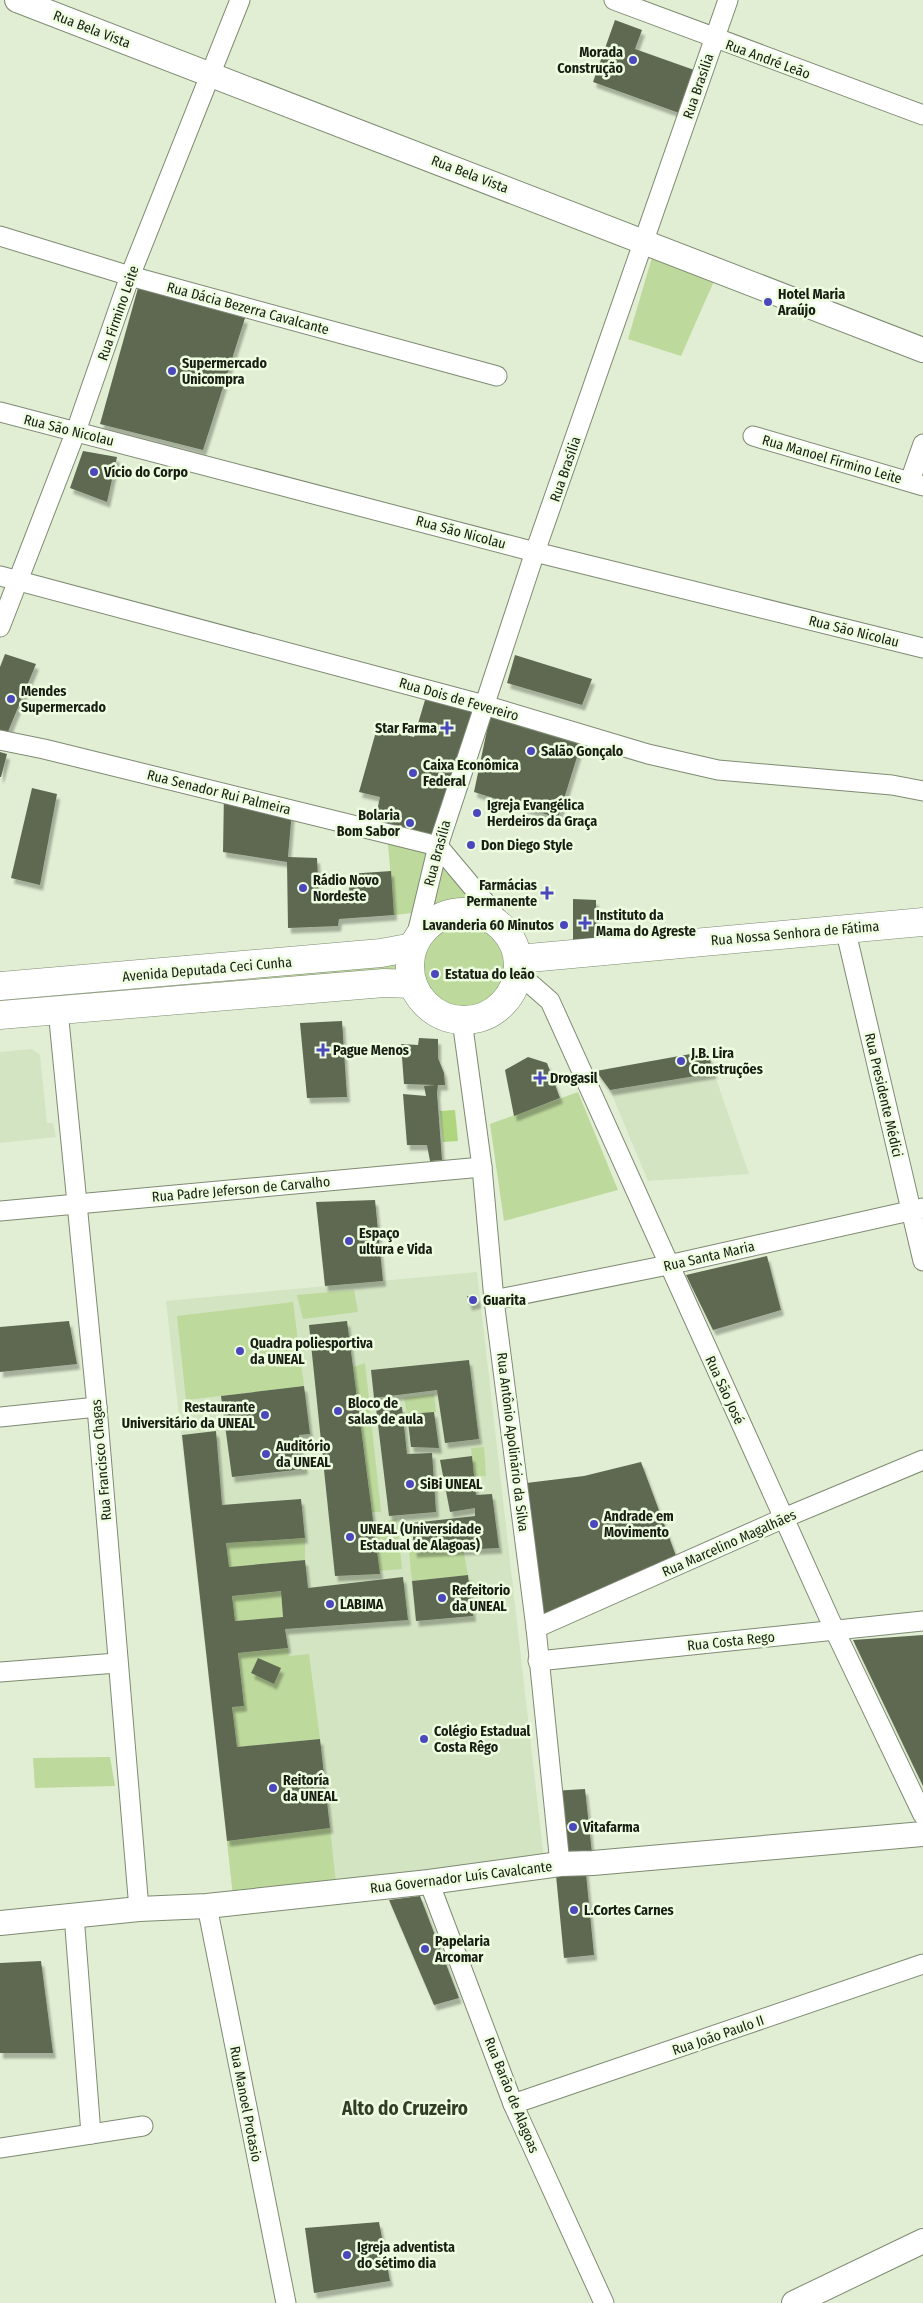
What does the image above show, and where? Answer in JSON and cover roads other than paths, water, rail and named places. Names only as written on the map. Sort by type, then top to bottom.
[{"type":"main road","points":[[468,912],[489,918],[506,932],[515,946],[518,966],[505,1002],[493,1012],[462,1020],[442,1015],[424,1003],[413,984],[410,959],[414,944],[428,925],[447,914],[468,912]]},
{"type":"main road","name":"Rua Nossa Senhora de Fátima","points":[[518,966],[555,955],[923,922]]},
{"type":"main road","name":"Avenida Deputada Ceci Cunha","points":[[0,986],[381,953],[414,944]]},
{"type":"main road","name":"Avenida Deputada Ceci Cunha","points":[[0,1015],[384,982],[413,984]]},
{"type":"street","name":"Rua Bela Vista","points":[[17,0],[923,350]]},
{"type":"street","name":"Rua Firmino Leite","points":[[0,627],[9,578],[76,431],[130,276],[240,0]]},
{"type":"street","name":"Rua André Leão","points":[[614,0],[923,115]]},
{"type":"street","name":"Rua Brasília","points":[[414,944],[438,846],[484,705],[535,552],[645,242],[728,0]]},
{"type":"street","name":"Rua Dácia Bezerra Cavalcante","points":[[0,236],[130,276],[497,376]]},
{"type":"street","name":"Rua São Nicolau","points":[[0,412],[535,552],[923,648]]},
{"type":"street","name":"Rua Manoel Firmino Leite","points":[[753,436],[916,484],[923,444]]},
{"type":"street","name":"Rua Dois de Fevereiro","points":[[9,578],[484,705],[648,754],[718,770],[892,785],[923,791]]},
{"type":"street","name":"Rua Senador Rui Palmeira","points":[[0,740],[54,751],[438,846]]},
{"type":"street","points":[[438,846],[490,908],[506,932]]},
{"type":"street","name":"Rua Presidente Médici","points":[[844,928],[917,1209],[923,1261]]},
{"type":"street","points":[[550,1001],[540,984],[537,973],[541,966],[555,955]]},
{"type":"street","name":"Rua São José","points":[[518,966],[550,1001],[835,1631],[923,1815]]},
{"type":"street","name":"Rua Francisco Chagas","points":[[58,1010],[96,1407],[139,1909]]},
{"type":"street","name":"Rua Antônio Apolinário da Silva","points":[[462,1020],[482,1167],[494,1300],[536,1628],[560,1864]]},
{"type":"street","name":"Rua Padre Jeferson de Carvalho","points":[[0,1211],[482,1167]]},
{"type":"street","name":"Rua Santa Maria","points":[[494,1300],[668,1265],[917,1209]]},
{"type":"street","points":[[0,1417],[96,1407]]},
{"type":"street","name":"Rua Marcelino Magalhães","points":[[536,1628],[784,1518],[923,1460]]},
{"type":"street","name":"Rua Costa Rego","points":[[538,1660],[923,1621]]},
{"type":"street","points":[[0,1672],[117,1663]]},
{"type":"street","name":"Rua Governador Luís Cavalcante","points":[[0,1923],[139,1909],[207,1906],[429,1882],[560,1864],[593,1864],[923,1834]]},
{"type":"street","name":"Rua Barão de Alagoas","points":[[429,1882],[513,2104],[604,2303]]},
{"type":"street","name":"Rua Manoel Protasio","points":[[207,1906],[286,2303]]},
{"type":"street","points":[[74,1915],[91,2134]]},
{"type":"street","name":"Rua João Paulo II","points":[[513,2104],[923,1964]]},
{"type":"street","points":[[0,2148],[143,2126]]},
{"type":"street","points":[[794,2303],[923,2241]]},
{"type":"place","name":"Morada Construção","points":[[633,60]]},
{"type":"place","name":"Hotel Maria Araújo","points":[[768,302]]},
{"type":"place","name":"Supermercado Unicompra","points":[[172,371]]},
{"type":"place","name":"Vício do Corpo","points":[[94,472]]},
{"type":"place","name":"Mendes Supermercado","points":[[11,699]]},
{"type":"place","name":"Star Farma","points":[[447,728]]},
{"type":"place","name":"Salão Gonçalo","points":[[531,751]]},
{"type":"place","name":"Caixa Econômica Federal","points":[[413,773]]},
{"type":"place","name":"Igreja Evangélica Herdeiros da Graça","points":[[477,813]]},
{"type":"place","name":"Bolaria Bom Sabor","points":[[410,823]]},
{"type":"place","name":"Don Diego Style","points":[[471,845]]},
{"type":"place","name":"Rádio Novo Nordeste","points":[[303,888]]},
{"type":"place","name":"Farmácias Permanente","points":[[547,893]]},
{"type":"place","name":"Instituto da Mama do Agreste","points":[[585,923]]},
{"type":"place","name":"Lavanderia 60 Minutos","points":[[564,925]]},
{"type":"place","name":"Estatua do leão","points":[[435,974]]},
{"type":"place","name":"Pague Menos","points":[[323,1050]]},
{"type":"place","name":"J.B. Lira Construções","points":[[681,1061]]},
{"type":"place","name":"Drogasil","points":[[540,1078]]},
{"type":"place","name":"Espaço ultura e Vida","points":[[349,1241]]},
{"type":"place","name":"Guarita","points":[[473,1300]]},
{"type":"place","name":"Quadra poliesportiva da UNEAL","points":[[240,1351]]},
{"type":"place","name":"Bloco de salas de aula","points":[[338,1411]]},
{"type":"place","name":"Restaurante Universitário da UNEAL","points":[[265,1415]]},
{"type":"place","name":"Auditório da UNEAL","points":[[266,1454]]},
{"type":"place","name":"SiBi UNEAL","points":[[410,1484]]},
{"type":"place","name":"Andrade em Movimento","points":[[594,1524]]},
{"type":"place","name":"UNEAL (Universidade Estadual de Alagoas)","points":[[350,1537]]},
{"type":"place","name":"Refeitorio da UNEAL","points":[[442,1598]]},
{"type":"place","name":"LABIMA","points":[[330,1604]]},
{"type":"place","name":"Colégio Estadual Costa Rêgo","points":[[424,1739]]},
{"type":"place","name":"Reitoría da UNEAL","points":[[273,1788]]},
{"type":"place","name":"Vitafarma","points":[[573,1827]]},
{"type":"place","name":"L.Cortes Carnes","points":[[574,1910]]},
{"type":"place","name":"Papelaria Arcomar","points":[[425,1949]]},
{"type":"place","name":"Igreja adventista do sétimo dia","points":[[347,2255]]},
{"type":"district","name":"Alto do Cruzeiro","points":[[405,2108]]}]
